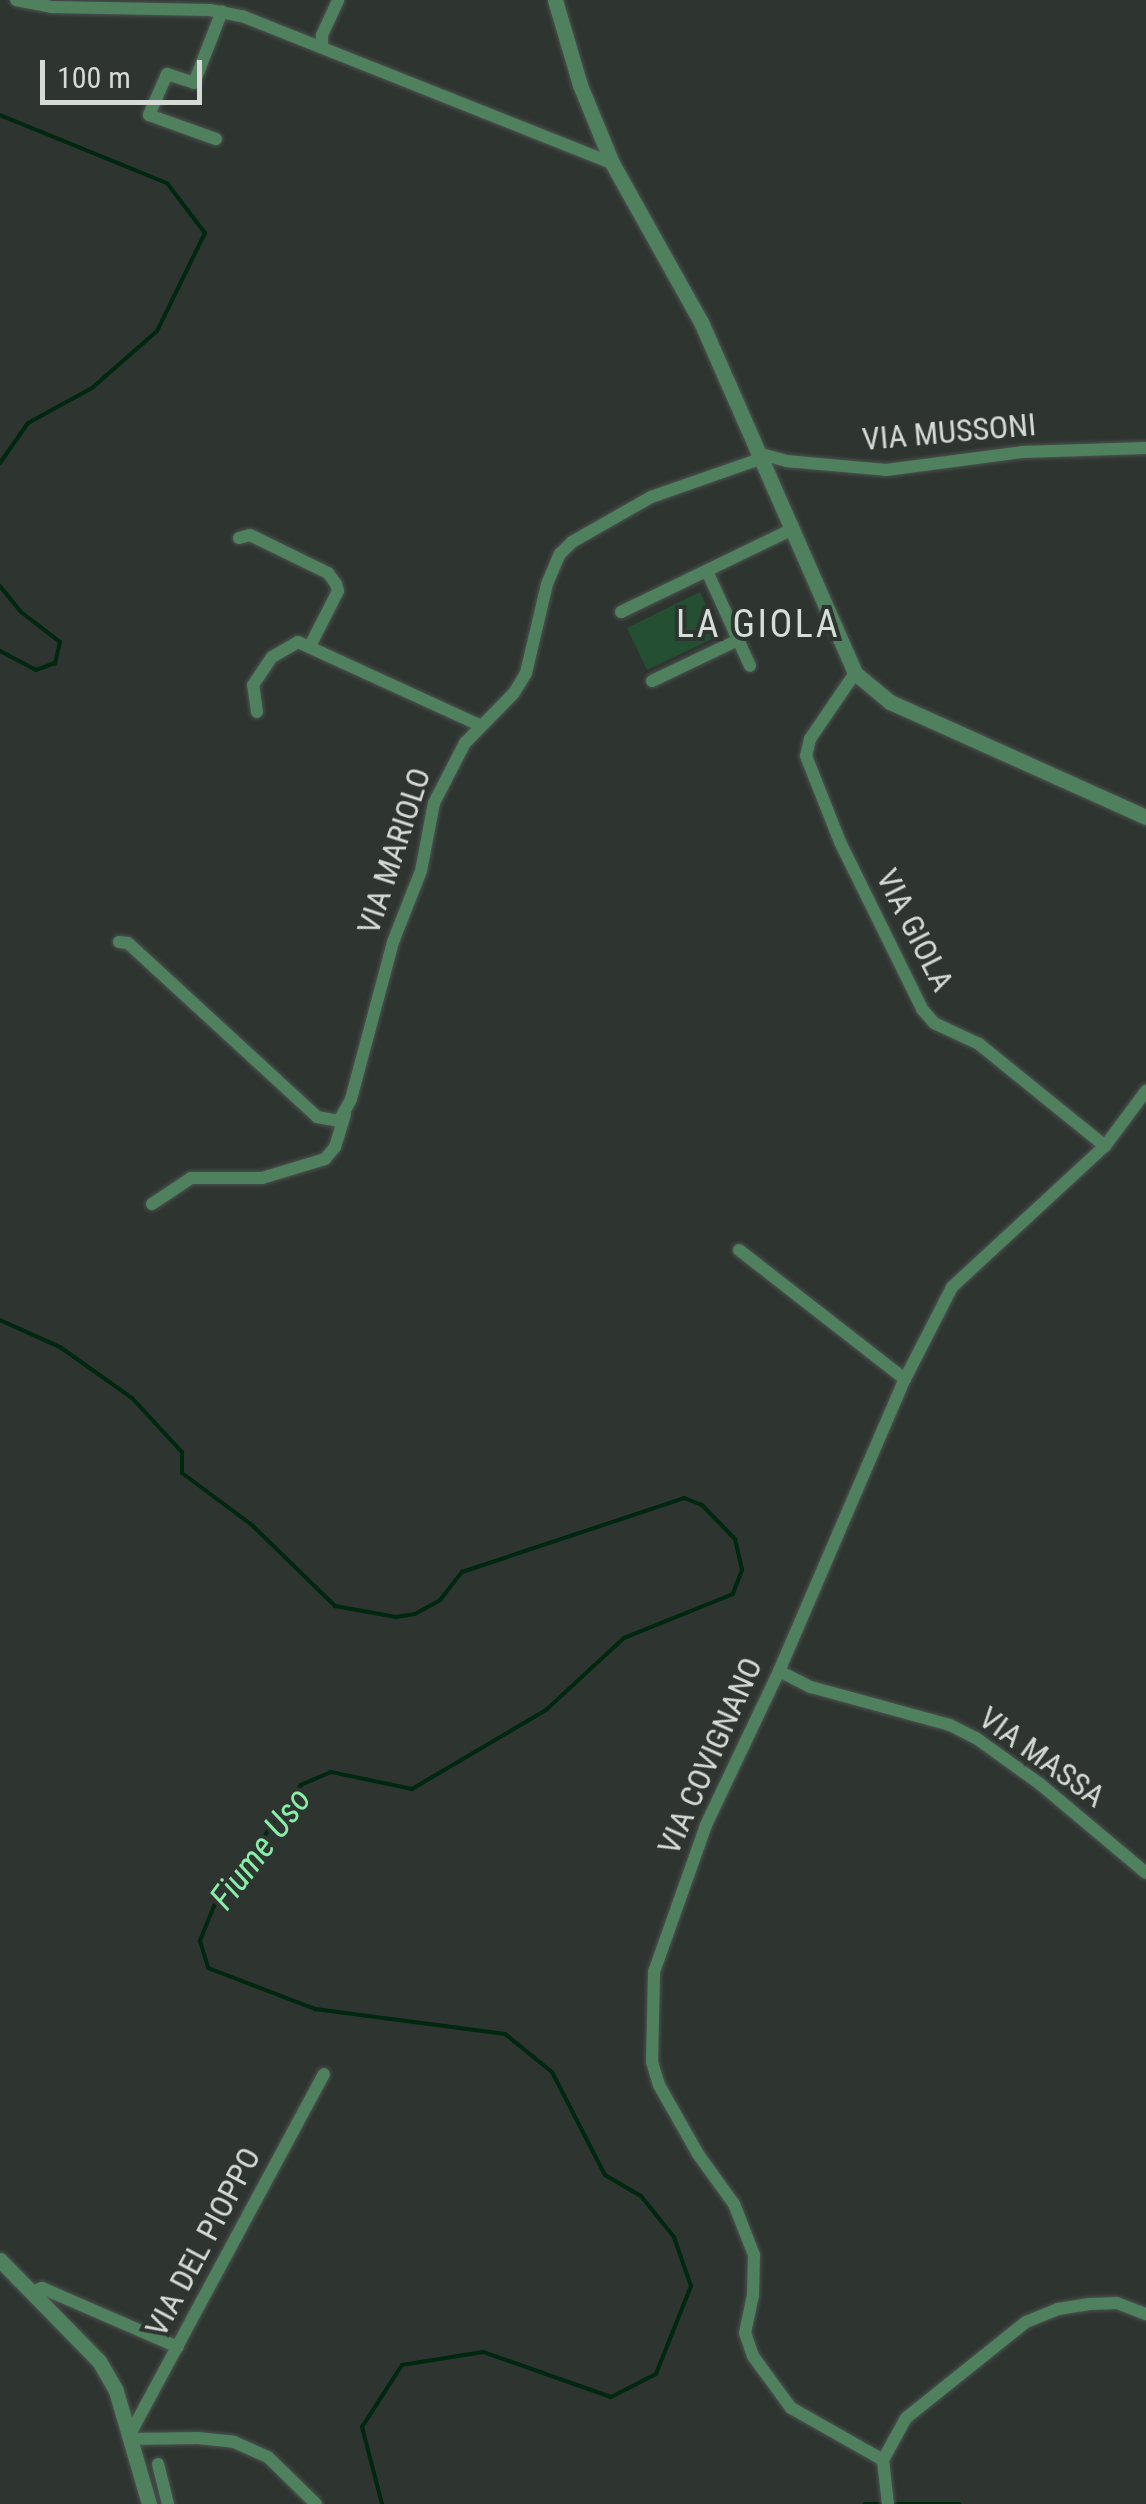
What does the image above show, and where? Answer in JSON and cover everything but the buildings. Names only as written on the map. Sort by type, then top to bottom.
[{"type":"street","points":[[16,0],[51,7],[222,11],[612,163]]},
{"type":"street","points":[[322,47],[322,35],[338,0]]},
{"type":"street","points":[[555,0],[580,85],[612,163],[701,322],[855,673],[890,702],[1146,816]]},
{"type":"street","points":[[216,139],[149,115],[167,74],[194,83],[222,11]]},
{"type":"street","name":"VIA MUSSONI","points":[[758,456],[886,470],[1022,452],[1146,448]]},
{"type":"street","name":"VIA MARIOLO","points":[[152,1204],[192,1178],[262,1178],[324,1158],[335,1148],[393,942],[420,871],[434,803],[448,770],[479,725],[514,692],[526,672],[552,569],[572,542],[651,497],[758,456]]},
{"type":"street","points":[[621,612],[790,530]]},
{"type":"street","points":[[239,538],[250,536],[328,573],[336,584],[338,592],[310,646]]},
{"type":"street","points":[[707,571],[750,666]]},
{"type":"street","points":[[652,681],[738,640]]},
{"type":"street","points":[[257,712],[253,685],[272,657],[288,644],[310,646],[479,725]]},
{"type":"street","name":"VIA GIOLA","points":[[855,673],[810,739],[806,756],[840,842],[922,1009],[934,1023],[979,1044],[1104,1146]]},
{"type":"street","points":[[119,942],[128,942],[318,1117],[339,1121],[345,1115]]},
{"type":"street","name":"VIA COVIGNANO","points":[[884,2460],[791,2408],[752,2356],[745,2333],[753,2295],[754,2255],[734,2204],[698,2154],[659,2086],[652,2062],[654,1972],[664,1933],[706,1825],[779,1670],[904,1379],[952,1287],[1104,1146],[1146,1091]]},
{"type":"street","points":[[740,1250],[904,1379]]},
{"type":"street","name":"VIA MASSA","points":[[779,1670],[811,1687],[950,1725],[976,1738],[1040,1784],[1146,1874]]},
{"type":"street","name":"VIA DEL PIOPPO","points":[[130,2438],[324,2074]]},
{"type":"street","points":[[0,2260],[99,2362],[116,2391],[149,2504]]},
{"type":"street","points":[[32,2292],[42,2288],[178,2347]]},
{"type":"street","points":[[888,2504],[884,2460],[906,2418],[1026,2322],[1058,2309],[1090,2304],[1117,2303],[1146,2314]]},
{"type":"street","points":[[130,2438],[234,2442],[268,2458],[316,2504]]},
{"type":"street","points":[[158,2464],[168,2504]]},
{"type":"street","points":[[144,2486],[162,2482]]},
{"type":"green space","points":[[700,592],[720,635],[647,670],[627,628]]},
{"type":"waterway","name":"Fiume Uso","points":[[0,115],[167,183],[205,233],[157,331],[92,388],[28,423],[0,463]]},
{"type":"waterway","name":"Fiume Uso","points":[[0,586],[21,612],[60,642],[55,663],[36,670],[0,651]]},
{"type":"waterway","name":"Fiume Uso","points":[[0,1320],[60,1347],[132,1398],[182,1452],[182,1473],[252,1525],[335,1606],[396,1617],[415,1614],[440,1600],[462,1572],[684,1498],[702,1505],[735,1539],[742,1570],[733,1594],[624,1638],[546,1710],[412,1789],[331,1772],[301,1785],[214,1906],[200,1941],[208,1968],[315,2009],[505,2034],[552,2072],[605,2175],[641,2196],[674,2237],[691,2286],[656,2374],[611,2397],[483,2352],[402,2365],[362,2427],[382,2504]]},
{"type":"waterway","name":"Fiume Uso","points":[[865,2504],[959,2504]]},
{"type":"district","name":"LA GIOLA","points":[[758,625]]}]
